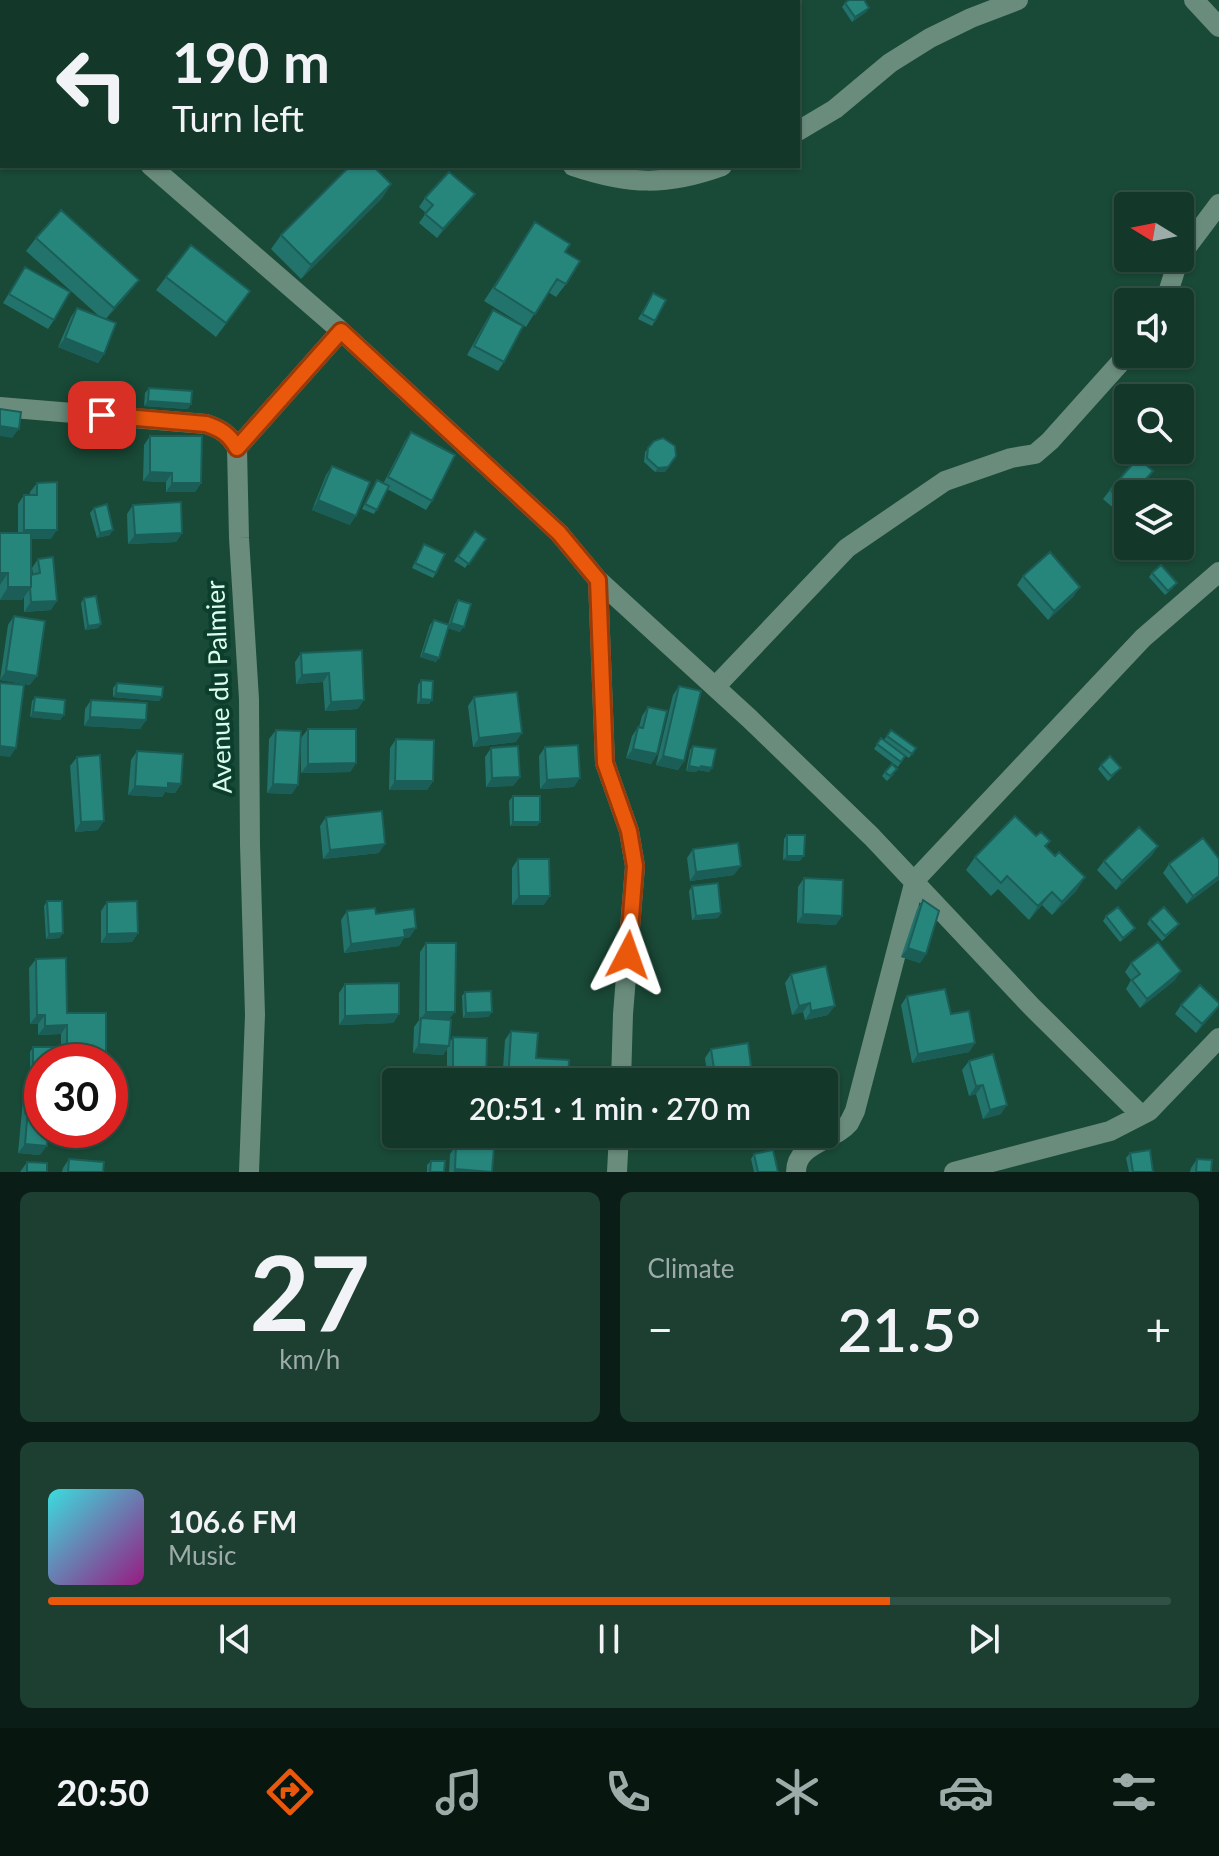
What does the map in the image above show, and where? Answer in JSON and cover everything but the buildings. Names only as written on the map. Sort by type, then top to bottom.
[{"type":"street","points":[[800,130],[835,109],[890,63],[930,38],[1018,0]]},
{"type":"street","points":[[1194,0],[1219,27]]},
{"type":"street","points":[[153,168],[341,331],[559,533],[598,580],[715,687],[915,880],[1031,1006],[1141,1115]]},
{"type":"street","points":[[578,168],[595,174],[652,183],[699,175],[717,168]]},
{"type":"street","points":[[1194,238],[1219,204]]},
{"type":"street","points":[[0,407],[206,424],[220,428],[231,437],[237,448],[341,331]]},
{"type":"street","points":[[715,687],[847,548],[945,481],[1011,458],[1035,454],[1115,368]]},
{"type":"street","name":"Avenue du Palmier","points":[[237,448],[249,699],[255,1015],[249,1172]]},
{"type":"street","points":[[796,1172],[803,1154],[848,1125],[855,1111],[915,880],[1143,638],[1219,572]]},
{"type":"street","points":[[598,580],[605,763],[629,831],[635,866],[621,1068]]},
{"type":"street","points":[[954,1172],[1110,1131],[1160,1101],[1219,1038]]},
{"type":"street","points":[[617,1172],[618,1148]]},
{"type":"route","points":[[102,415],[206,424],[220,428],[231,437],[237,448],[341,331],[559,533],[598,580],[605,763],[629,831],[635,866],[628,955]]}]
